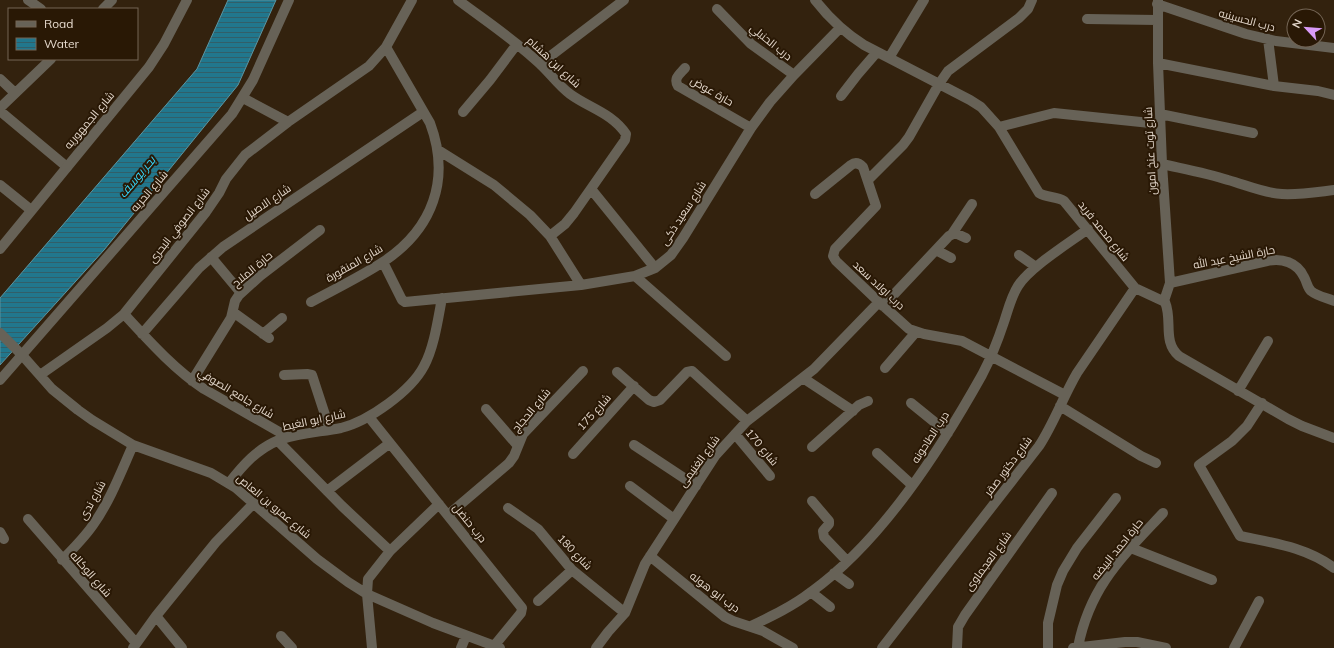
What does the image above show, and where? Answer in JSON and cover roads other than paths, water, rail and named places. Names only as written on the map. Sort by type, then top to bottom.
[{"type":"street","points":[[28,0],[40,8]]},
{"type":"street","points":[[104,8],[112,0]]},
{"type":"street","name":"شارع الجمهوريه","points":[[0,248],[149,67],[173,28],[187,0]]},
{"type":"street","name":"شارع الحريه","points":[[0,380],[219,130],[243,98],[262,61],[289,0]]},
{"type":"street","name":"شارع الصوفي البحرى","points":[[40,375],[107,328],[124,314],[206,212],[235,167],[245,155],[288,122],[369,66],[386,47],[412,0]]},
{"type":"street","name":"شارع ابن هشام","points":[[458,0],[517,44],[540,64],[568,93],[585,104],[608,115],[626,134],[625,140],[591,189],[564,224],[550,236]]},
{"type":"street","points":[[540,64],[624,0]]},
{"type":"street","name":"شارع محمد فريد","points":[[815,0],[840,28],[858,41],[981,107],[999,127],[1036,190],[1043,196],[1056,197],[1064,201],[1135,288],[1164,300]]},
{"type":"street","points":[[889,58],[924,0]]},
{"type":"street","points":[[868,180],[909,137],[948,71],[956,63],[1019,18],[1028,9],[1032,0]]},
{"type":"street","name":"شارع توت عنخ امون","points":[[1158,2],[1157,20],[1160,119],[1170,283],[1164,300]]},
{"type":"street","name":"درب الحسينيه","points":[[1158,2],[1246,34],[1268,39],[1334,48]]},
{"type":"street","name":"درب الحنبلي","points":[[718,9],[751,44],[794,75]]},
{"type":"street","points":[[1087,19],[1157,20]]},
{"type":"street","name":"شارع سعيد ذكى","points":[[383,262],[403,301],[582,285],[634,276],[655,268],[671,255],[683,238],[751,128],[770,102],[840,28]]},
{"type":"street","points":[[1268,39],[1274,86]]},
{"type":"street","points":[[463,112],[490,80],[517,44]]},
{"type":"street","name":"شارع المنقورة","points":[[311,302],[383,262],[405,244],[414,234],[434,201],[438,184],[439,167],[438,150],[430,123],[386,47]]},
{"type":"street","points":[[841,96],[877,52]]},
{"type":"street","points":[[0,108],[50,60]]},
{"type":"street","points":[[1158,63],[1274,86],[1318,91],[1334,95]]},
{"type":"street","name":"حارة عوض","points":[[684,68],[676,78],[678,86],[751,128]]},
{"type":"street","points":[[0,79],[15,92]]},
{"type":"street","points":[[243,98],[288,122]]},
{"type":"street","points":[[0,111],[66,167]]},
{"type":"street","name":"شارع الاصيل","points":[[142,334],[199,268],[211,257],[248,229],[423,112]]},
{"type":"street","points":[[999,127],[1054,112],[1160,119],[1253,133]]},
{"type":"street","points":[[438,150],[494,185],[530,214],[550,236],[582,285]]},
{"type":"street","name":"درب اولاد سعد","points":[[815,194],[854,163],[863,166],[876,206],[835,249],[833,256],[836,261],[903,325],[916,332],[962,341],[1065,395]]},
{"type":"street","points":[[1162,164],[1195,171],[1259,190],[1281,194],[1302,194],[1334,190]]},
{"type":"street","points":[[0,185],[31,210]]},
{"type":"street","points":[[591,189],[655,268]]},
{"type":"street","name":"شارع الغنيمى","points":[[596,648],[625,613],[645,564],[715,456],[747,421],[803,378],[881,304],[952,234],[972,204]]},
{"type":"street","name":"درب الطاحونه","points":[[751,626],[778,613],[811,592],[847,561],[885,522],[948,433],[982,374],[991,356],[1018,284],[1036,267],[1088,229]]},
{"type":"street","name":"حارة الملاح","points":[[192,381],[229,321],[233,312],[236,298],[320,230]]},
{"type":"street","points":[[952,234],[955,233],[966,238]]},
{"type":"street","points":[[936,250],[951,258]]},
{"type":"street","points":[[1019,255],[1036,267]]},
{"type":"street","points":[[211,257],[241,293]]},
{"type":"street","name":"حارة الشيخ عبد الله","points":[[1170,283],[1267,261],[1282,260],[1295,265],[1300,270],[1311,291],[1334,301]]},
{"type":"street","points":[[634,276],[726,356]]},
{"type":"street","name":"شارع دكتور صقر","points":[[882,648],[1039,446],[1077,373],[1135,288]]},
{"type":"street","name":"شارع ابو الغيط","points":[[229,483],[251,457],[264,448],[283,439],[350,425],[369,417],[405,390],[420,374],[429,354],[442,298]]},
{"type":"street","points":[[1164,300],[1167,306],[1170,344],[1174,352],[1302,426],[1334,438]]},
{"type":"street","points":[[233,312],[266,336],[282,318]]},
{"type":"street","name":"شارع جامع الصوفي","points":[[124,314],[142,334],[192,381],[283,439],[327,491],[390,551]]},
{"type":"street","points":[[885,368],[916,332]]},
{"type":"street","name":"شارع عمرو بن العاص","points":[[0,333],[52,389],[78,410],[133,445],[211,473],[229,483],[254,503],[317,559],[348,582],[367,594],[466,636],[497,647]]},
{"type":"street","points":[[1238,390],[1268,341]]},
{"type":"street","name":"شارع الحجاج","points":[[448,515],[510,463],[524,434],[583,371]]},
{"type":"street","points":[[617,372],[652,401],[657,402],[688,372],[692,371],[747,421]]},
{"type":"street","points":[[284,375],[312,375],[330,430]]},
{"type":"street","points":[[803,378],[853,411]]},
{"type":"street","name":"شارع 175","points":[[573,454],[634,386]]},
{"type":"street","points":[[812,447],[859,405],[868,400]]},
{"type":"street","points":[[911,403],[948,433]]},
{"type":"street","points":[[1262,403],[1247,426],[1232,441],[1199,465],[1240,536],[1286,545],[1306,552],[1334,568]]},
{"type":"street","points":[[1060,406],[1141,456],[1156,463]]},
{"type":"street","points":[[486,409],[518,446]]},
{"type":"street","name":"درب حنضل","points":[[369,417],[522,608],[521,613],[497,647]]},
{"type":"street","name":"شارع 170","points":[[735,434],[770,476]]},
{"type":"street","points":[[327,491],[390,443]]},
{"type":"street","name":"شارع ندى","points":[[62,560],[93,525],[108,500],[133,445]]},
{"type":"street","points":[[634,445],[696,486]]},
{"type":"street","points":[[877,453],[912,485]]},
{"type":"street","points":[[630,486],[674,519]]},
{"type":"street","name":"شارع العجماوى","points":[[957,648],[958,628],[964,615],[1052,493]]},
{"type":"street","points":[[1048,648],[1048,623],[1057,585],[1063,571],[1077,548],[1116,498]]},
{"type":"street","points":[[812,501],[829,521],[829,524],[823,531],[824,537],[847,561]]},
{"type":"street","points":[[134,646],[156,616],[216,542],[254,503]]},
{"type":"street","points":[[372,648],[367,594],[368,579],[390,551],[439,504]]},
{"type":"street","name":"شارع 180","points":[[508,508],[544,535],[556,552],[572,570],[625,613]]},
{"type":"street","name":"حارة احمد البيضه","points":[[1075,648],[1093,600],[1111,571],[1163,513]]},
{"type":"street","name":"شارع الوكاله","points":[[28,520],[134,646]]},
{"type":"street","points":[[1131,548],[1212,580]]},
{"type":"street","name":"درب ابو هوله","points":[[650,556],[726,617],[775,637],[793,648]]},
{"type":"street","points":[[538,600],[572,570]]},
{"type":"street","points":[[834,573],[849,584]]},
{"type":"street","points":[[811,592],[830,607]]},
{"type":"street","points":[[1234,648],[1259,601]]},
{"type":"street","points":[[156,616],[182,648]]},
{"type":"street","points":[[281,636],[292,648]]},
{"type":"street","points":[[461,648],[466,636]]},
{"type":"street","points":[[1075,648],[1114,642],[1166,648]]},
{"type":"water","name":"بحر يوسف","points":[[228,0],[276,0],[238,85],[104,250],[0,365],[0,298],[197,69]]}]
